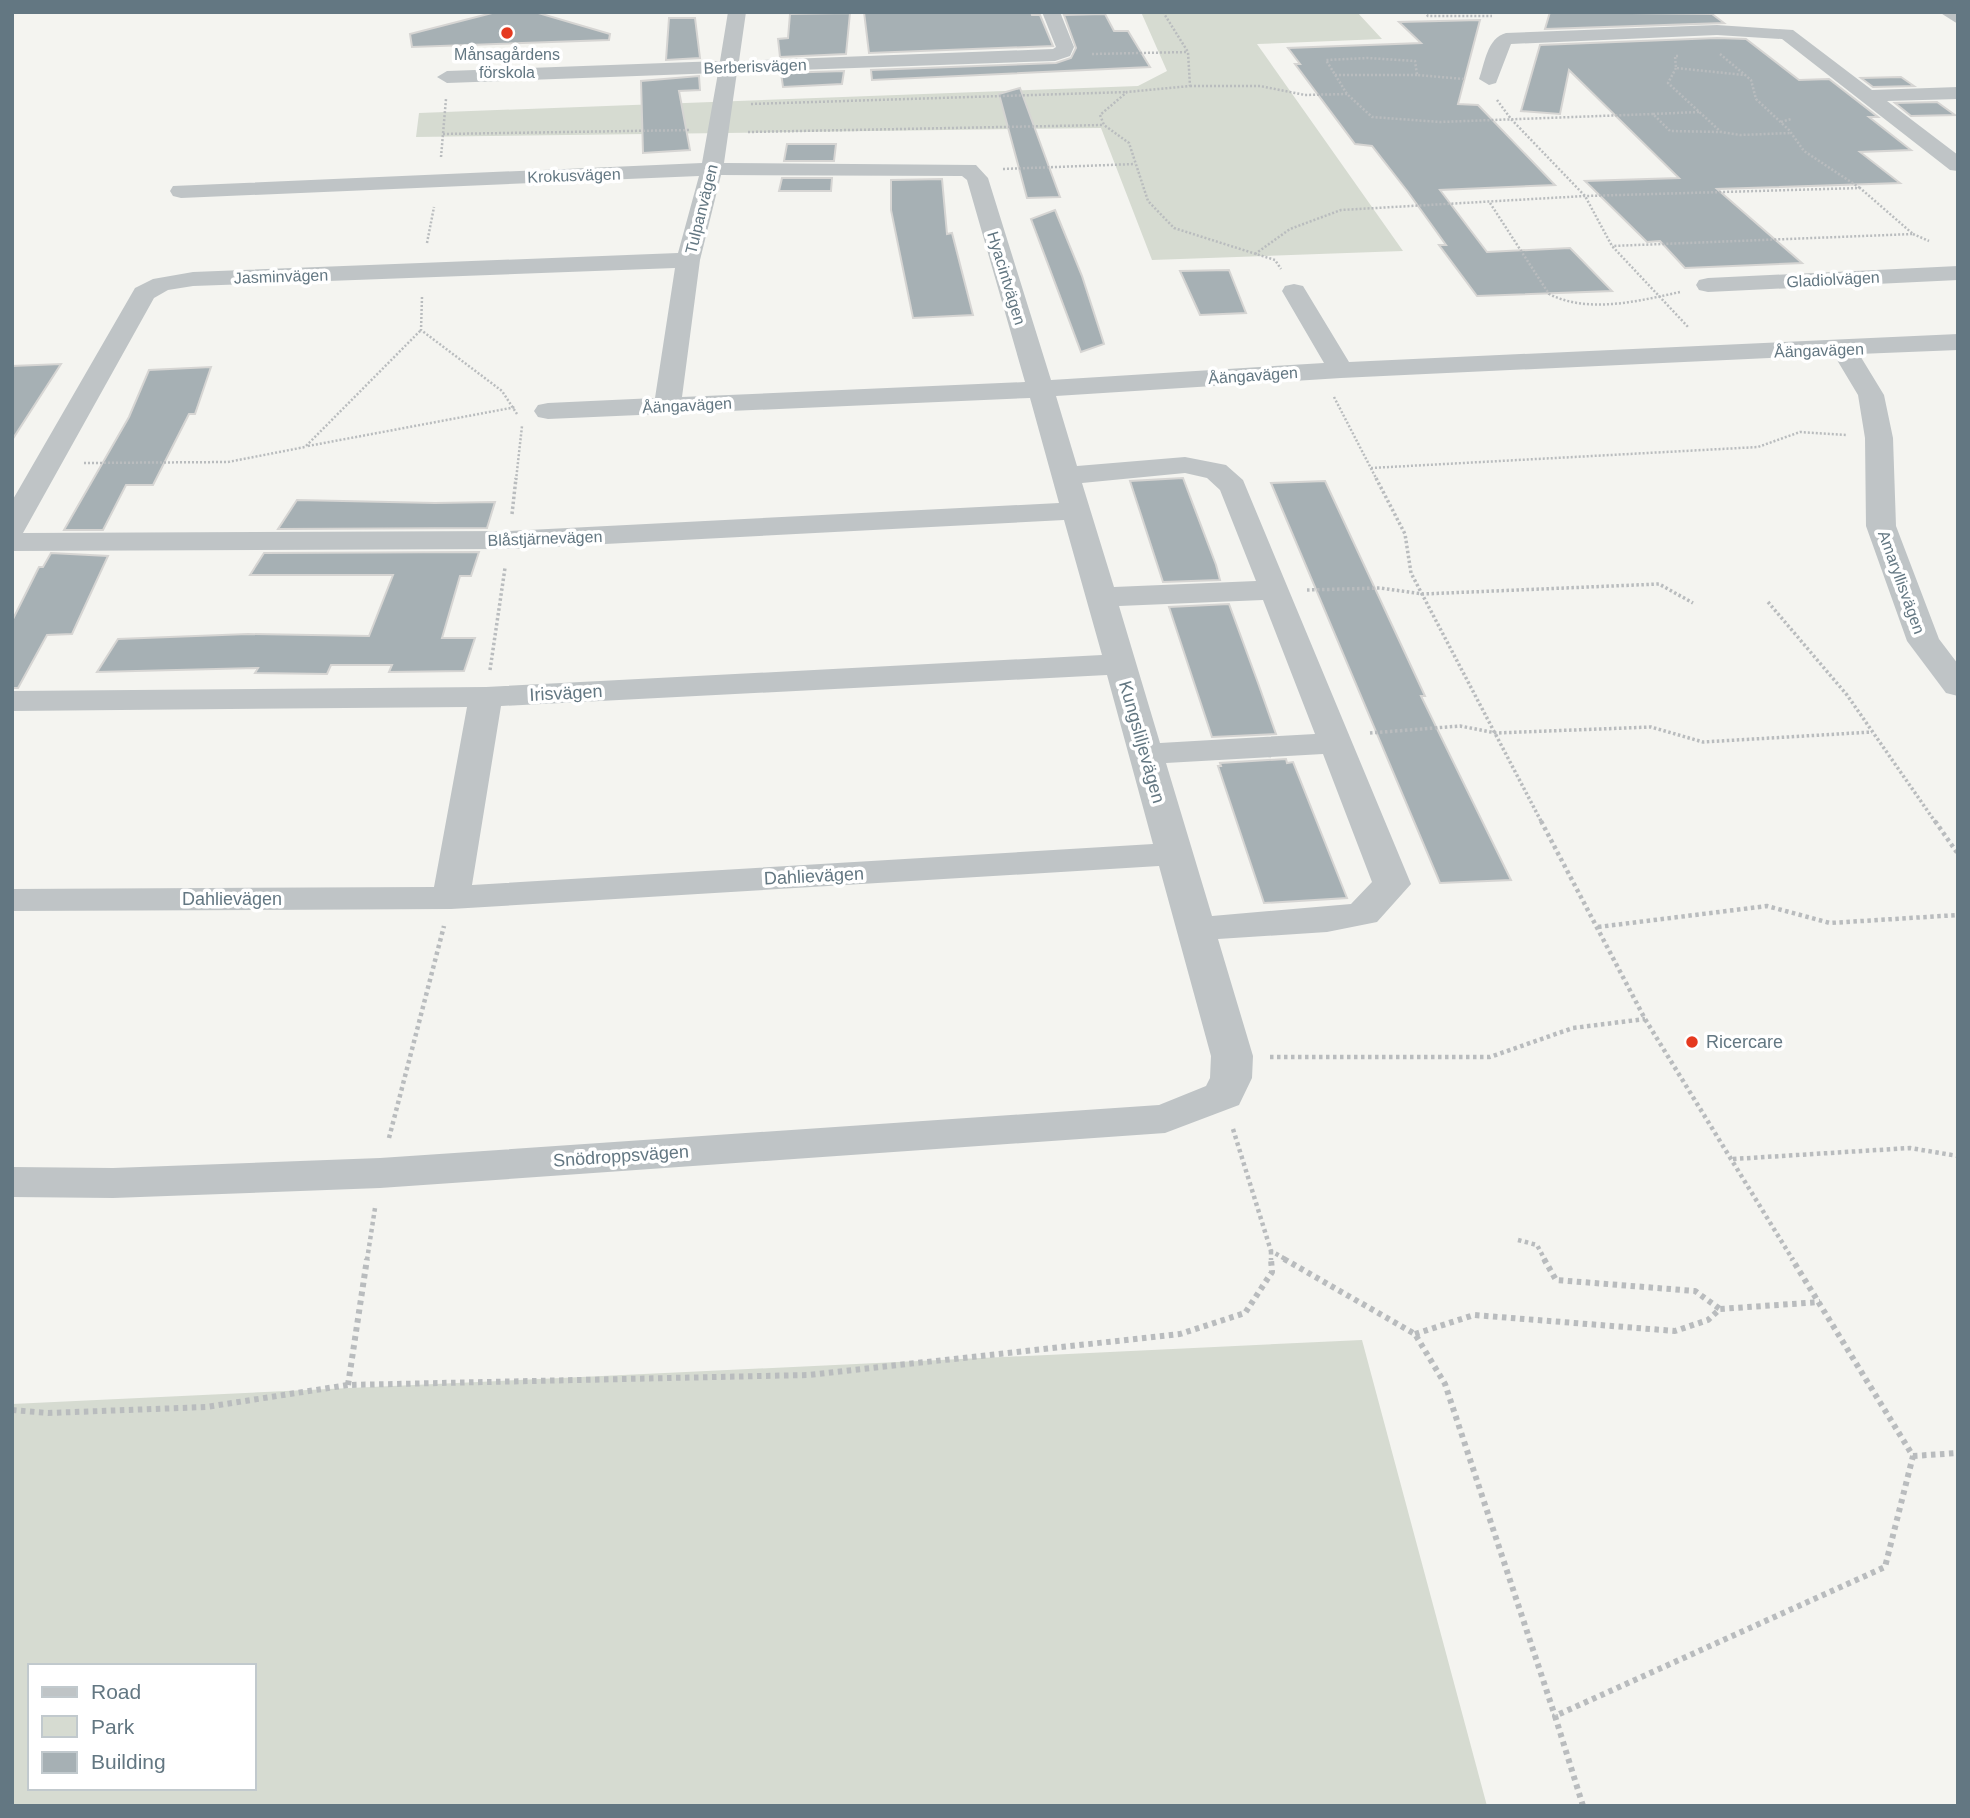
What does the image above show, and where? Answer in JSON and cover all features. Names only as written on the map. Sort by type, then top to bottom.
[{"type":"street","name":"Tulpanvägen","points":[[667,406],[688,260],[712,169],[737,12]]},
{"type":"street","points":[[1051,12],[1065,47],[1063,52]]},
{"type":"street","points":[[1948,12],[1958,19]]},
{"type":"street","points":[[1489,79],[1500,44],[1506,39],[1736,32],[1787,34],[1958,165]]},
{"type":"street","name":"Berberisvägen","points":[[447,77],[495,69],[727,66],[1055,55],[1063,52]]},
{"type":"street","points":[[1867,96],[1958,93]]},
{"type":"street","name":"Krokusvägen","points":[[181,191],[712,169],[968,170]]},
{"type":"street","name":"Hyacintvägen","points":[[968,170],[977,178],[1042,389]]},
{"type":"street","name":"Jasminvägen","points":[[12,527],[144,293],[162,284],[193,279],[688,260]]},
{"type":"street","name":"Gladiolvägen","points":[[1708,285],[1958,273]]},
{"type":"street","points":[[1294,291],[1331,371]]},
{"type":"street","name":"Åängavägen","points":[[548,411],[1042,389],[1331,371],[1958,342]]},
{"type":"street","name":"Amaryllisvägen","points":[[1843,349],[1871,395],[1879,438],[1881,526],[1923,641],[1958,686]]},
{"type":"street","name":"Kungsliljevägen","points":[[1042,389],[1119,664],[1176,854],[1228,1076]]},
{"type":"street","points":[[1066,476],[1185,465],[1216,471],[1233,486],[1392,884],[1363,914],[1327,920],[1195,929]]},
{"type":"street","name":"Blåstjärnevägen","points":[[12,542],[509,540],[1076,511]]},
{"type":"street","points":[[1101,597],[1275,590]]},
{"type":"street","name":"Irisvägen","points":[[12,701],[486,697],[1119,664]]},
{"type":"street","points":[[451,898],[486,697]]},
{"type":"street","points":[[1145,754],[1334,739]]},
{"type":"street","name":"Dahlievägen","points":[[12,900],[451,898],[1176,854]]},
{"type":"street","name":"Snödroppsvägen","points":[[12,1182],[113,1183],[380,1173],[1165,1119],[1228,1076]]},
{"type":"path","points":[[1163,12],[1188,52],[1190,86]]},
{"type":"path","points":[[1424,12],[1428,16],[1494,16]]},
{"type":"path","points":[[1736,32],[1713,48],[1751,80],[1756,99],[1781,122],[1804,151],[1860,188],[1913,234],[1929,241]]},
{"type":"path","points":[[1063,52],[1188,52]]},
{"type":"path","points":[[1686,55],[1675,56],[1676,68],[1668,83],[1721,132]]},
{"type":"path","points":[[1417,75],[1415,61],[1368,58],[1326,60],[1347,94],[1372,117],[1440,122],[1699,112]]},
{"type":"path","points":[[1676,68],[1745,75]]},
{"type":"path","points":[[1335,75],[1417,75],[1469,79]]},
{"type":"path","points":[[722,105],[1127,92],[1190,86],[1260,86],[1305,95],[1347,94]]},
{"type":"path","points":[[1127,92],[1100,115],[1104,125],[1129,143],[1148,201],[1174,228],[1275,260],[1294,291]]},
{"type":"path","points":[[1495,97],[1511,119],[1585,196],[1612,246],[1658,297],[1716,354]]},
{"type":"path","points":[[1653,114],[1670,131],[1740,135],[1791,133]]},
{"type":"path","points":[[1781,122],[1791,120]]},
{"type":"path","points":[[443,134],[1104,125]]},
{"type":"path","points":[[968,170],[1135,164]]},
{"type":"path","points":[[1255,254],[1290,229],[1341,210],[1585,196],[1860,188]]},
{"type":"path","points":[[1490,203],[1549,294],[1564,302],[1585,303],[1658,297]]},
{"type":"path","points":[[1612,246],[1913,234]]},
{"type":"path","points":[[306,447],[421,330]]},
{"type":"path","points":[[1331,371],[1371,468],[1405,534],[1411,573],[1645,1019],[1913,1456],[1885,1567],[1555,1716]]},
{"type":"path","points":[[49,463],[228,462],[514,407]]},
{"type":"path","points":[[1371,468],[1758,447],[1800,432],[1879,438]]},
{"type":"path","points":[[1275,590],[1380,588],[1423,594],[1659,584],[1693,603]]},
{"type":"path","points":[[1768,602],[1847,695],[1958,854]]},
{"type":"path","points":[[1334,739],[1461,726],[1496,733],[1651,727],[1703,742],[1872,732]]},
{"type":"path","points":[[1598,927],[1767,906],[1830,923],[1958,915]]},
{"type":"path","points":[[12,1410],[48,1413],[206,1407],[348,1385],[808,1375],[1180,1334],[1245,1312],[1272,1272],[1271,1251],[1228,1076],[1490,1057],[1573,1028],[1645,1019]]},
{"type":"path","points":[[1733,1159],[1910,1148],[1958,1156]]},
{"type":"path","points":[[1518,1240],[1537,1245],[1556,1280],[1695,1291],[1720,1309]]},
{"type":"path","points":[[1271,1251],[1415,1334],[1445,1384],[1583,1806]]},
{"type":"path","points":[[1415,1334],[1474,1315],[1675,1331],[1708,1320],[1720,1309],[1820,1302]]},
{"type":"path","points":[[1913,1456],[1958,1453]]},
{"type":"green space","points":[[1141,12],[1357,12],[1382,39],[1257,44],[1403,251],[1152,260],[1101,128],[416,137],[419,113],[1138,86],[1167,71]]},
{"type":"green space","points":[[1362,1340],[1487,1806],[12,1806],[12,1404]]},
{"type":"building","points":[[496,12],[535,12],[610,34],[609,40],[412,47],[410,34]]},
{"type":"building","points":[[864,12],[1031,12],[1032,15],[1040,15],[1053,46],[869,53]]},
{"type":"building","points":[[1550,12],[1712,14],[1724,23],[1545,29]]},
{"type":"building","points":[[850,13],[846,54],[780,57],[778,39],[788,38],[790,14]]},
{"type":"building","points":[[1105,14],[1114,31],[1128,31],[1150,67],[872,80],[871,70],[1056,63],[1071,58],[1076,48],[1064,15]]},
{"type":"building","points":[[669,18],[695,18],[700,58],[666,60]]},
{"type":"building","points":[[1480,20],[1458,104],[1478,105],[1555,185],[1440,190],[1487,252],[1570,248],[1612,291],[1477,296],[1439,245],[1446,245],[1408,192],[1372,146],[1355,144],[1295,64],[1300,64],[1288,48],[1421,43],[1399,22]]},
{"type":"building","points":[[1746,39],[1799,80],[1829,79],[1878,117],[1869,117],[1911,150],[1860,152],[1900,183],[1717,189],[1802,263],[1685,268],[1660,241],[1647,242],[1585,181],[1679,178],[1569,70],[1560,114],[1521,111],[1540,45]]},
{"type":"building","points":[[844,71],[842,84],[783,87],[781,73]]},
{"type":"building","points":[[699,76],[700,90],[679,91],[690,150],[643,153],[641,81]]},
{"type":"building","points":[[1901,77],[1914,86],[1873,87],[1861,78]]},
{"type":"building","points":[[1020,88],[1060,197],[1027,198],[999,94]]},
{"type":"building","points":[[1937,102],[1955,115],[1911,116],[1895,103]]},
{"type":"building","points":[[787,144],[836,144],[834,161],[784,161]]},
{"type":"building","points":[[782,178],[832,178],[831,191],[779,191]]},
{"type":"building","points":[[942,179],[947,234],[952,233],[973,315],[913,318],[891,210],[891,180]]},
{"type":"building","points":[[1055,210],[1082,276],[1104,344],[1081,352],[1031,219]]},
{"type":"building","points":[[1229,270],[1246,313],[1200,315],[1180,271]]},
{"type":"building","points":[[61,364],[12,440],[12,366]]},
{"type":"building","points":[[211,367],[195,414],[189,414],[153,485],[126,485],[103,530],[64,530],[129,417],[149,370]]},
{"type":"building","points":[[1183,478],[1220,580],[1163,582],[1130,481]]},
{"type":"building","points":[[1325,481],[1425,696],[1421,696],[1511,880],[1440,883],[1271,483]]},
{"type":"building","points":[[297,500],[495,502],[487,528],[278,529]]},
{"type":"building","points":[[479,552],[471,576],[460,576],[442,638],[475,638],[464,671],[389,672],[392,665],[331,665],[327,674],[255,673],[258,668],[97,672],[118,639],[248,634],[369,636],[393,575],[250,575],[264,553]]},
{"type":"building","points":[[51,553],[108,556],[72,634],[47,635],[18,688],[12,688],[12,621],[39,567],[43,567]]},
{"type":"building","points":[[1229,604],[1276,734],[1212,737],[1169,607]]},
{"type":"building","points":[[1286,759],[1287,763],[1293,762],[1347,898],[1264,903],[1218,766],[1221,766],[1220,763]]},
{"type":"place","name":"Månsagårdens förskola","points":[[507,33]]},
{"type":"place","name":"Ricercare","points":[[1692,1042]]}]
